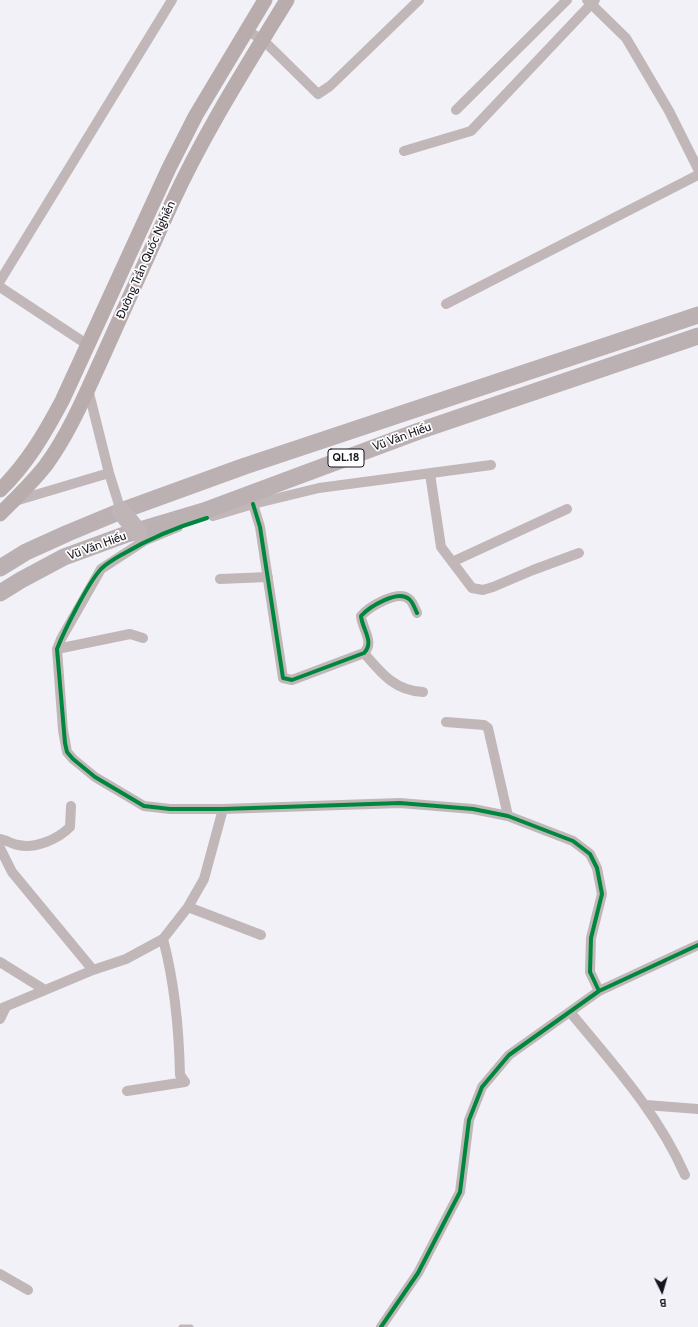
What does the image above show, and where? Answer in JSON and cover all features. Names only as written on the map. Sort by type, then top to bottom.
[{"type":"highway","points":[[121,511],[138,532]]},
{"type":"main road","name":"Đường Trần Quốc Nghiễn","points":[[0,490],[31,455],[46,431],[88,345],[172,161],[196,115],[265,0]]},
{"type":"main road","name":"Đường Trần Quốc Nghiễn","points":[[0,514],[45,466],[62,440],[88,389],[188,169],[212,124],[287,0]]},
{"type":"main road","name":"Vũ Văn Hiếu","points":[[0,568],[26,552],[121,511],[252,464],[698,315]]},
{"type":"main road","name":"Vũ Văn Hiếu","points":[[0,593],[64,557],[138,532],[206,514],[454,419],[698,336]]},
{"type":"street","points":[[0,281],[172,0]]},
{"type":"street","points":[[246,30],[263,40],[318,94],[322,93],[357,61],[419,0]]},
{"type":"street","points":[[456,110],[566,0]]},
{"type":"street","points":[[404,151],[471,131],[591,1],[626,38],[668,111],[698,169]]},
{"type":"street","points":[[446,304],[698,175]]},
{"type":"street","points":[[0,287],[88,345]]},
{"type":"street","points":[[88,389],[109,473],[121,511]]},
{"type":"street","points":[[491,465],[319,488],[206,514],[144,542],[101,569],[80,604],[57,649],[65,743],[68,752],[73,759],[95,777],[144,806],[170,809],[223,809],[400,803],[473,809],[508,816],[573,841],[590,854],[597,868],[602,894],[591,938],[590,972],[599,991]]},
{"type":"street","points":[[13,501],[109,473]]},
{"type":"street","points":[[430,474],[441,547],[472,588],[483,590],[579,553]]},
{"type":"street","points":[[252,504],[260,527],[283,678],[292,680],[364,653],[368,649],[369,643],[368,636],[361,624],[361,616],[365,611],[380,602],[402,596],[409,599],[417,613]]},
{"type":"street","points":[[452,562],[567,509]]},
{"type":"street","points":[[220,579],[268,577]]},
{"type":"street","points":[[57,649],[130,634],[143,638]]},
{"type":"street","points":[[364,653],[390,682],[405,690],[423,692]]},
{"type":"street","points":[[446,722],[484,725],[488,728],[508,816]]},
{"type":"street","points":[[0,838],[18,845],[34,845],[58,836],[70,827],[71,806]]},
{"type":"street","points":[[0,1019],[3,1008],[93,970],[126,959],[163,939],[188,907],[204,879],[223,809]]},
{"type":"street","points":[[0,848],[12,872],[93,970]]},
{"type":"street","points":[[188,907],[260,935]]},
{"type":"street","points":[[127,1091],[185,1082],[180,1075],[176,1001],[171,969],[163,939]]},
{"type":"street","points":[[381,1327],[418,1273],[460,1192],[469,1120],[482,1087],[509,1055],[599,991],[698,945]]},
{"type":"street","points":[[0,962],[45,990]]},
{"type":"street","points":[[570,1012],[646,1105],[672,1146],[685,1175]]},
{"type":"street","points":[[646,1105],[698,1109]]},
{"type":"street","points":[[0,1274],[28,1290]]},
{"type":"lane","points":[[181,1327],[191,1327]]},
{"type":"cycle path","points":[[253,504],[260,527],[283,678],[292,680],[364,653],[367,649],[368,640],[361,616],[370,608],[384,600],[404,596],[412,602],[417,613]]},
{"type":"cycle path","points":[[207,518],[164,533],[123,554],[101,569],[83,596],[57,649],[67,752],[73,759],[95,777],[144,806],[170,809],[223,809],[400,803],[473,809],[508,816],[573,841],[590,854],[597,868],[602,894],[591,938],[590,972],[599,991]]},
{"type":"cycle path","points":[[381,1327],[418,1273],[460,1192],[469,1120],[482,1087],[509,1055],[599,991],[698,945]]}]
